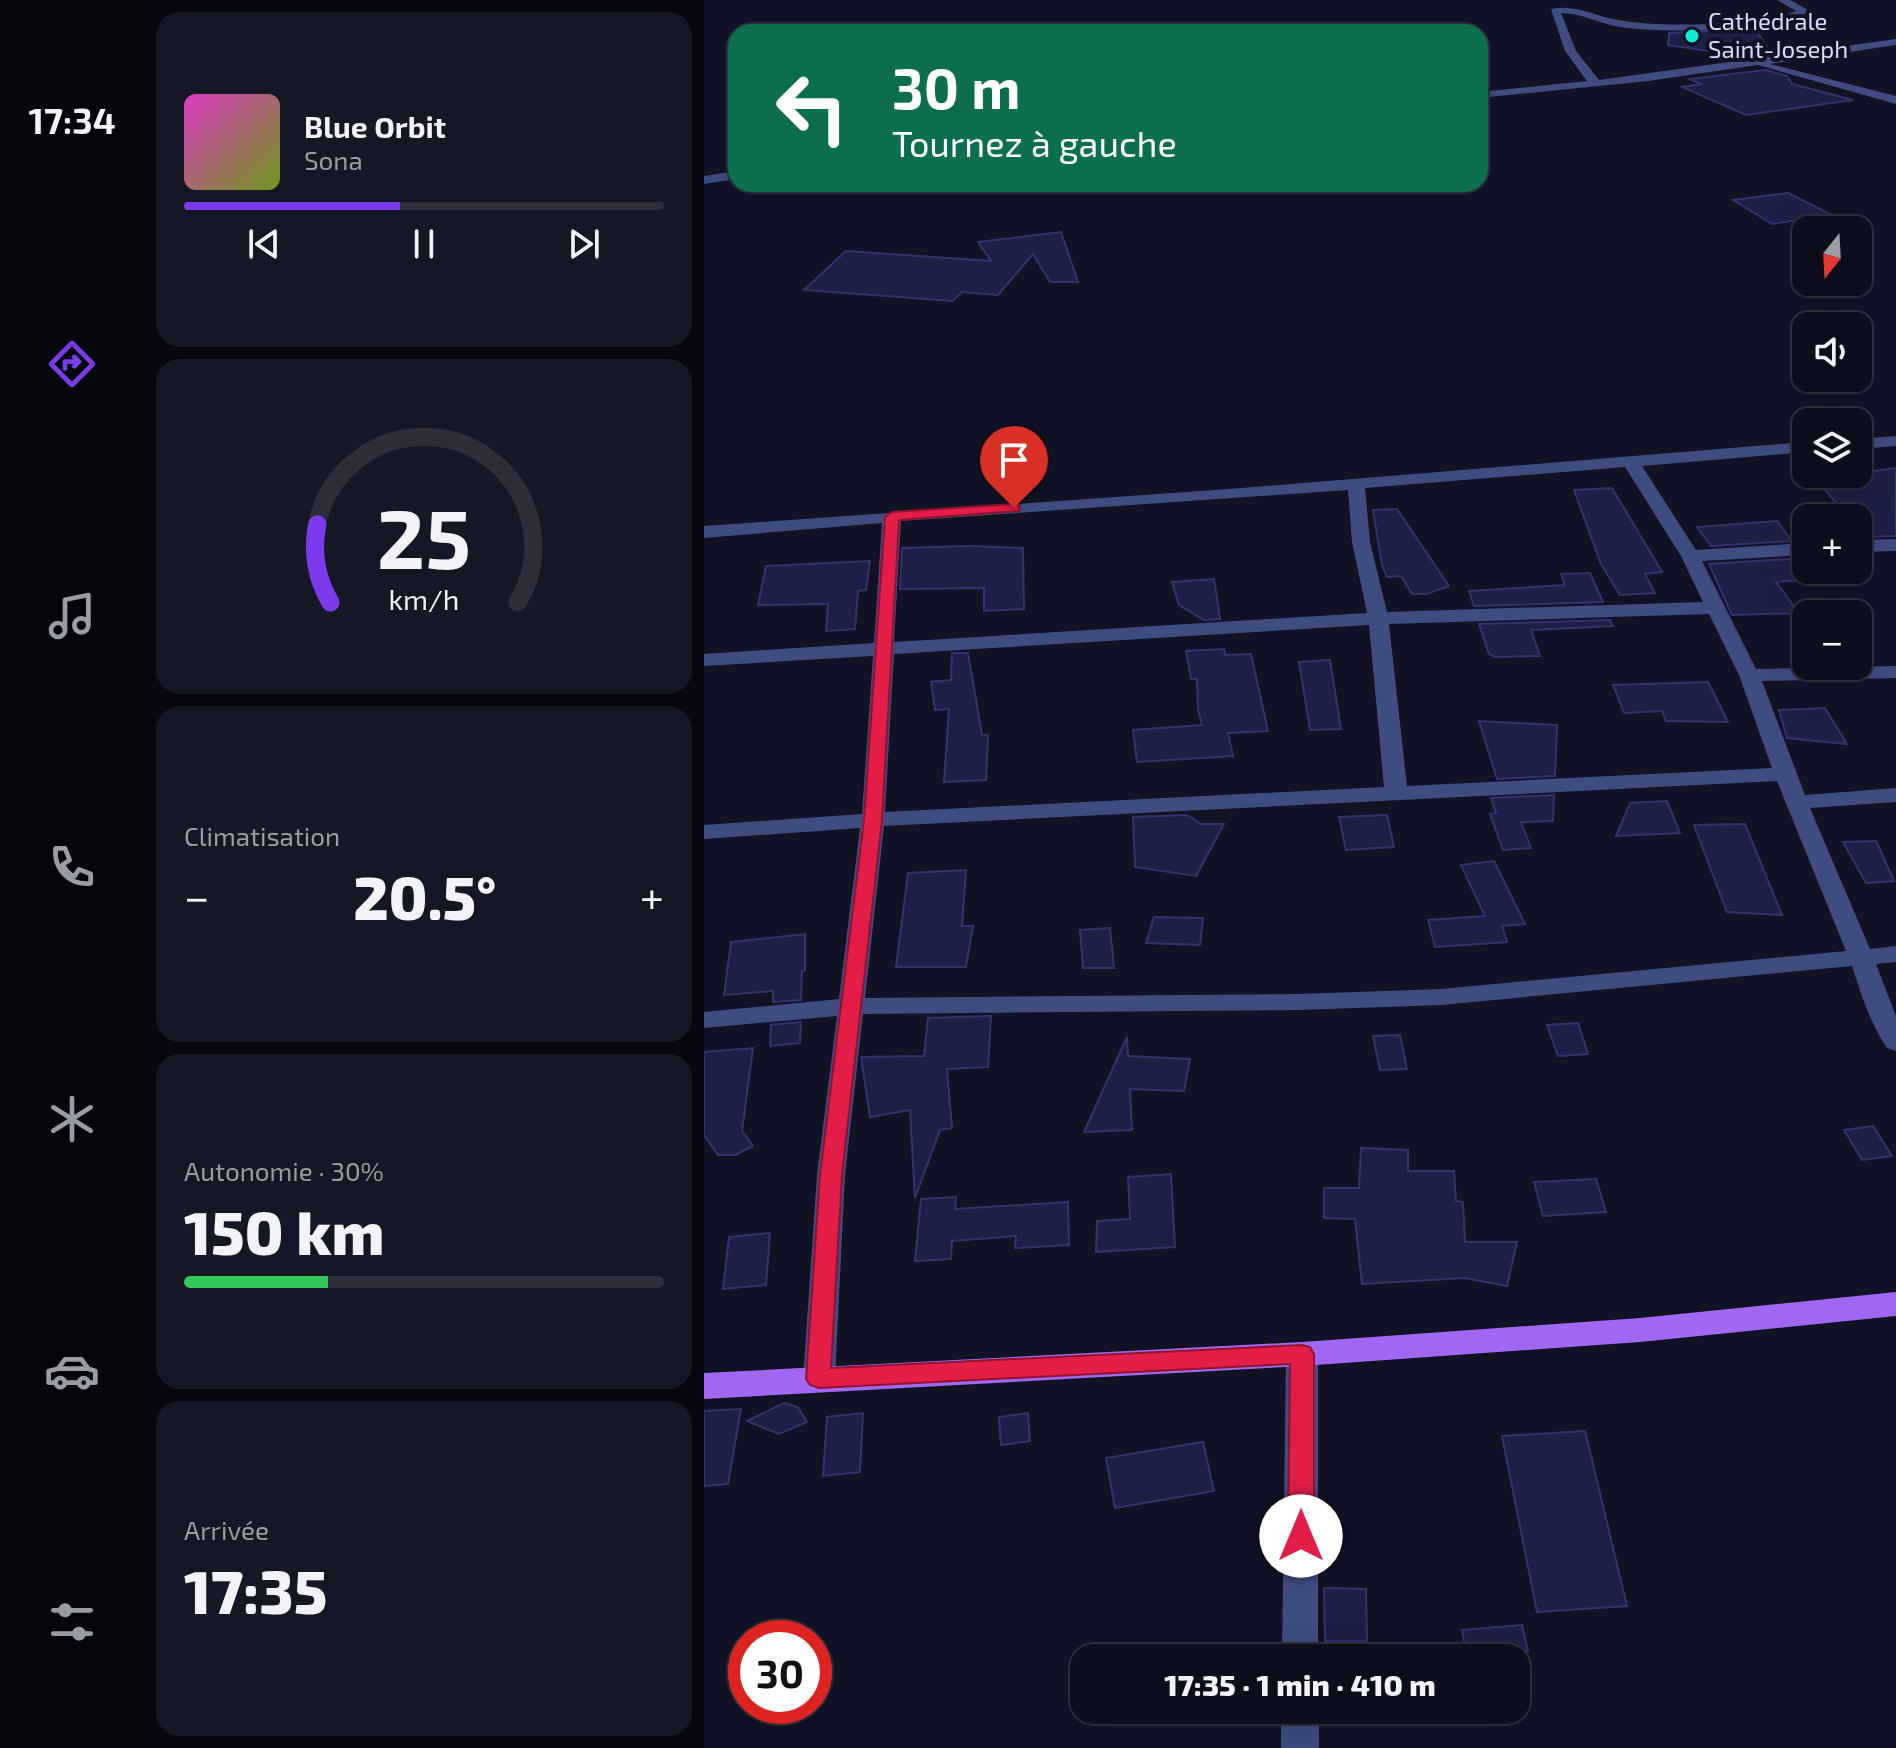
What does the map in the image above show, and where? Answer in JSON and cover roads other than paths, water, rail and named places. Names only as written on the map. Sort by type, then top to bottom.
[{"type":"main road","points":[[704,1386],[1302,1354],[1640,1330],[1896,1304]]},
{"type":"street","points":[[1597,84],[1587,76],[1563,40],[1555,11],[1573,10],[1625,24],[1751,24],[1805,11],[1782,0]]},
{"type":"street","points":[[1488,94],[1597,84],[1896,42]]},
{"type":"street","points":[[1753,62],[1896,100]]},
{"type":"street","points":[[704,180],[728,176]]},
{"type":"street","points":[[1872,443],[1896,441]]},
{"type":"street","points":[[704,532],[1792,448]]},
{"type":"street","points":[[1631,462],[1690,556],[1749,675],[1796,802],[1861,956],[1879,1008],[1896,1042]]},
{"type":"street","points":[[1356,484],[1361,542],[1378,618],[1396,793]]},
{"type":"street","points":[[819,1379],[831,1175],[873,820],[892,517]]},
{"type":"street","points":[[1872,546],[1896,545]]},
{"type":"street","points":[[1690,556],[1792,550]]},
{"type":"street","points":[[704,660],[885,646],[1378,618],[1714,608]]},
{"type":"street","points":[[1749,675],[1896,672]]},
{"type":"street","points":[[704,832],[873,820],[1785,774]]},
{"type":"street","points":[[1796,802],[1896,795]]},
{"type":"street","points":[[704,1020],[853,1006],[1299,1002],[1441,997],[1896,954]]},
{"type":"street","points":[[1300,1644],[1302,1354]]},
{"type":"street","points":[[1300,1724],[1300,1748]]},
{"type":"place","name":"Cathédrale Saint-Joseph","points":[[1692,36]]}]
